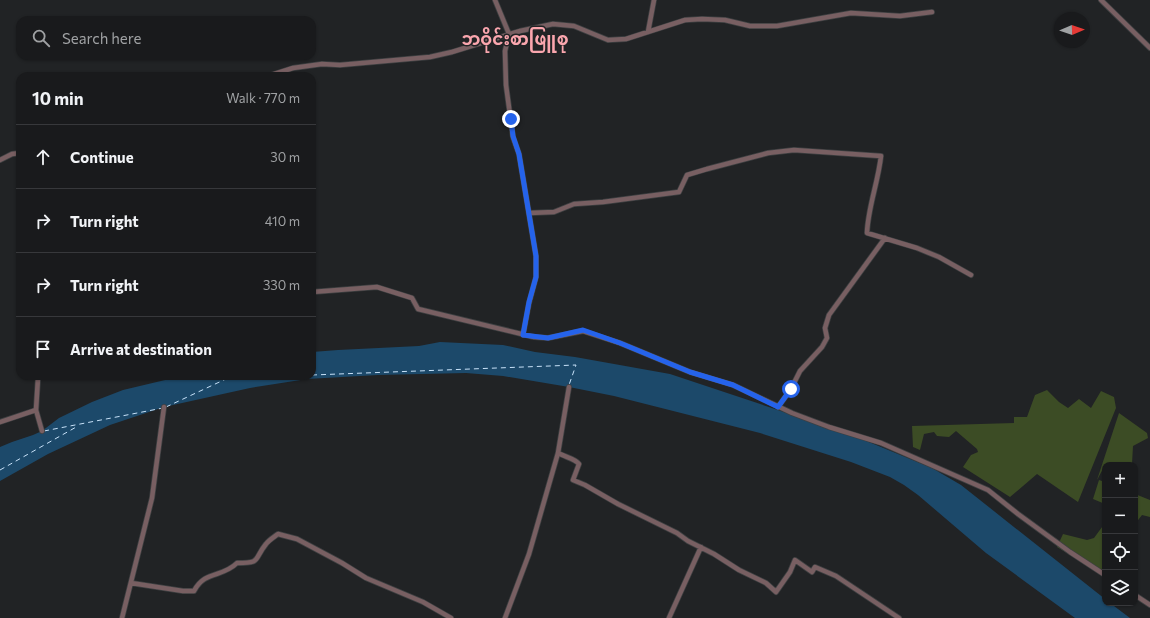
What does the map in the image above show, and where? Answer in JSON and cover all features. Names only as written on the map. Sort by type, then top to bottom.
[{"type":"street","points":[[495,0],[509,34],[505,51],[506,85],[513,136],[519,154],[536,256],[536,277],[529,302],[523,335]]},
{"type":"street","points":[[648,32],[654,0]]},
{"type":"street","points":[[1101,0],[1150,48]]},
{"type":"street","points":[[280,72],[293,68],[322,64],[340,65],[430,57],[452,52],[509,34],[553,24],[574,26],[608,40],[626,39],[685,20],[696,19],[725,20],[750,26],[777,26],[851,13],[900,16],[932,12]]},
{"type":"street","points":[[529,214],[554,212],[574,204],[603,202],[679,192],[687,175],[768,153],[800,151],[880,156],[878,176],[868,216],[867,233],[917,248],[939,257],[971,275]]},
{"type":"street","points":[[0,160],[16,154]]},
{"type":"street","points":[[778,407],[791,389],[800,371],[822,347],[827,338],[825,328],[829,315],[885,238]]},
{"type":"street","points":[[316,292],[377,287],[412,298],[418,309],[523,335],[548,338],[583,330],[620,343],[690,372],[733,385],[778,407],[829,427],[881,443],[988,490],[1070,552],[1102,573]]},
{"type":"street","points":[[38,380],[36,410],[42,431]]},
{"type":"street","points":[[505,618],[529,554],[558,453],[569,387]]},
{"type":"street","points":[[122,618],[152,498],[164,407]]},
{"type":"street","points":[[0,422],[36,410]]},
{"type":"street","points":[[558,453],[566,458],[577,460],[580,464],[573,480],[676,533],[739,570],[766,583],[776,592],[790,572],[795,560],[812,572],[815,567],[836,576],[899,618]]},
{"type":"street","points":[[131,582],[182,591],[194,591],[198,583],[209,575],[230,570],[237,563],[252,563],[257,559],[266,543],[278,534],[297,539],[342,563],[366,578],[423,602],[451,618]]},
{"type":"street","points":[[669,618],[701,547]]},
{"type":"street","points":[[1138,597],[1150,605]]},
{"type":"green space","points":[[1047,390],[1059,402],[1068,408],[1079,399],[1091,408],[1101,391],[1114,397],[1116,408],[1078,502],[1037,474],[1010,497],[963,467],[971,455],[978,452],[977,449],[956,431],[949,437],[937,436],[934,432],[924,434],[920,450],[913,447],[912,426],[1014,423],[1014,417],[1027,417],[1035,395]]},
{"type":"green space","points":[[1119,413],[1147,433],[1148,438],[1133,446],[1132,462],[1103,462]]},
{"type":"green space","points":[[1102,465],[1102,471],[1097,480]]},
{"type":"green space","points":[[1099,480],[1102,481],[1102,503],[1093,499]]},
{"type":"green space","points":[[1138,495],[1150,500],[1150,517],[1142,515],[1138,520]]},
{"type":"green space","points":[[1102,527],[1102,569],[1100,573],[1057,547],[1063,534],[1087,540],[1094,538]]},
{"type":"water","points":[[440,342],[503,345],[535,352],[575,357],[670,374],[847,433],[932,468],[961,485],[1102,597],[1102,606],[1114,606],[1130,618],[1075,618],[986,553],[918,495],[904,485],[890,477],[851,462],[760,433],[614,396],[503,376],[466,373],[378,375],[316,378],[316,352],[419,346]]},
{"type":"water","points":[[165,380],[301,380],[250,388],[164,407],[110,425],[48,454],[0,481],[0,447],[42,431],[59,418],[92,402],[123,390]]},
{"type":"ferry route","points":[[316,375],[576,365],[569,385]]},
{"type":"ferry route","points":[[166,407],[224,380]]},
{"type":"ferry route","points":[[44,431],[163,408]]},
{"type":"ferry route","points":[[0,470],[78,426]]},
{"type":"district","name":"ဘဝိုင်းစာဖြူစု","points":[[515,39]]},
{"type":"route","points":[[511,119],[513,136],[519,154],[526,204],[536,256],[536,277],[529,302],[523,335],[548,338],[583,330],[620,343],[690,372],[733,385],[778,407],[791,389]]}]
